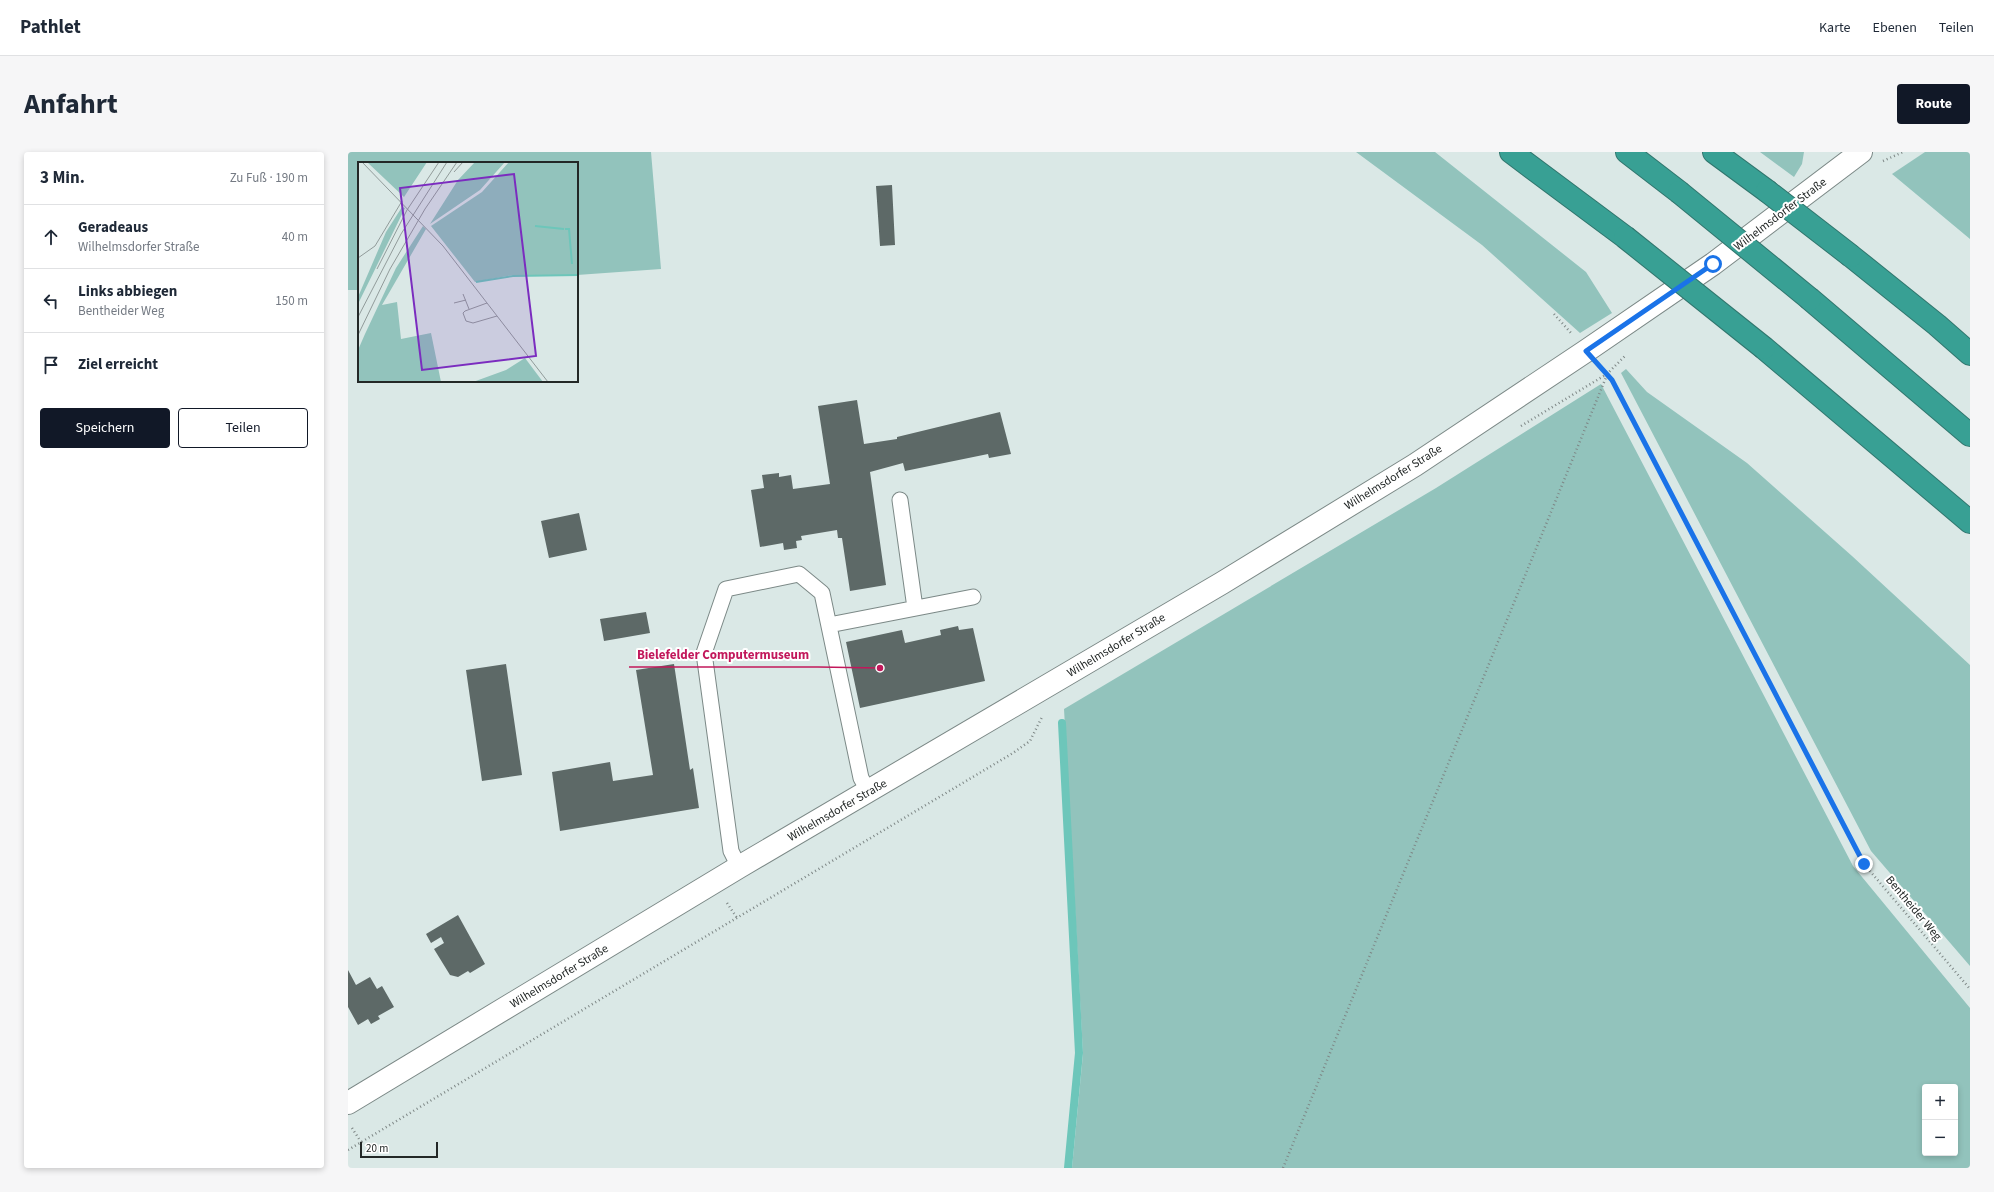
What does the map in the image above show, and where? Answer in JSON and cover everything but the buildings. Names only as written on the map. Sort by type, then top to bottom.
[{"type":"highway","points":[[1511,152],[1625,237],[1764,348],[1969,521]]},
{"type":"highway","points":[[1627,152],[1679,192],[1810,299],[1970,435]]},
{"type":"highway","points":[[1718,154],[1851,256],[1937,325],[1970,354]]},
{"type":"street","name":"Wilhelmsdorfer Straße","points":[[348,1103],[739,867],[1222,583],[1415,465],[1870,158]]},
{"type":"lane","points":[[900,500],[915,608]]},
{"type":"lane","points":[[739,867],[731,852],[704,653],[726,589],[800,574],[822,592],[861,778],[868,792]]},
{"type":"lane","points":[[829,624],[973,597]]},
{"type":"path","points":[[1870,158],[1903,152]]},
{"type":"path","name":"Bentheider Weg","points":[[1586,351],[1612,380],[1864,864],[1970,989]]},
{"type":"path","points":[[1283,1168],[1607,374]]},
{"type":"path","points":[[351,1126],[361,1142]]},
{"type":"green space","points":[[348,152],[651,152],[661,269],[578,275],[578,162],[358,162],[358,290],[348,290]]},
{"type":"green space","points":[[1356,152],[1435,152],[1586,272],[1612,313],[1580,333],[1482,245]]},
{"type":"green space","points":[[1760,152],[1804,152],[1802,164],[1794,177]]},
{"type":"green space","points":[[1925,152],[1970,152],[1970,239],[1892,174]]},
{"type":"green space","points":[[1626,369],[1647,392],[1747,463],[1852,556],[1970,665],[1970,966],[1871,851],[1621,373]]},
{"type":"green space","points":[[1601,384],[1853,866],[1970,1008],[1970,1168],[1072,1168],[1083,1054],[1064,709],[1436,488]]},
{"type":"waterway","points":[[1062,723],[1079,1053],[1068,1168]]},
{"type":"place","name":"Bielefelder Computermuseum","points":[[880,668]]},
{"type":"route","points":[[1713,264],[1586,351],[1612,380],[1864,864]]}]
